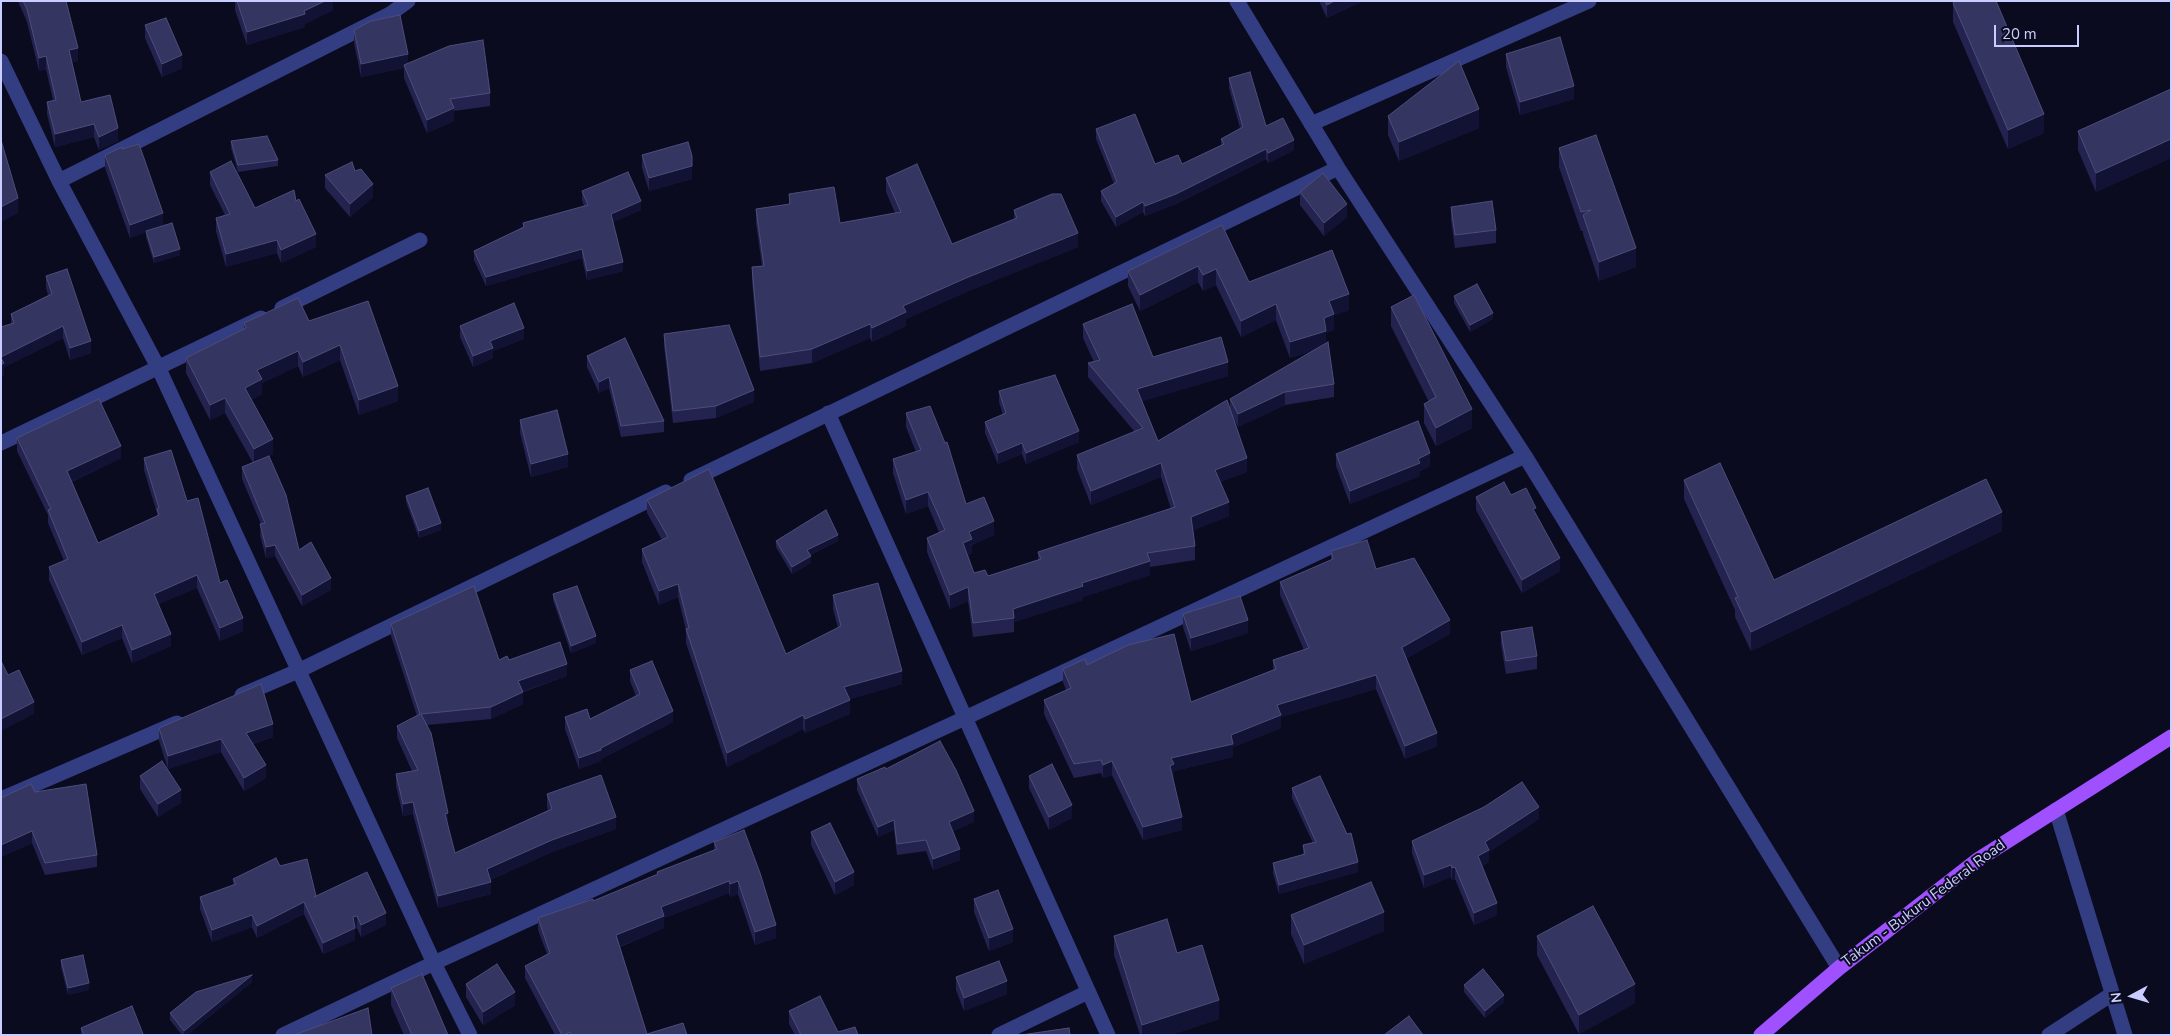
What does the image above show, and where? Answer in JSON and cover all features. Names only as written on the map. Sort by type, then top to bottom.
[{"type":"main road","name":"Takum - Bukuru Federal Road","points":[[1762,1035],[1839,968],[1979,859],[2171,737]]},
{"type":"street","points":[[59,181],[390,14],[408,1]]},
{"type":"street","points":[[1237,1],[1338,168],[1525,456],[1839,968]]},
{"type":"street","points":[[1311,124],[1589,1]]},
{"type":"street","points":[[1,61],[59,181],[158,369],[434,963],[470,1035]]},
{"type":"street","points":[[226,702],[298,671],[1338,168]]},
{"type":"street","points":[[1,443],[158,369],[420,240]]},
{"type":"street","points":[[828,414],[1108,1035]]},
{"type":"street","points":[[284,1035],[434,963],[965,718],[1525,456]]},
{"type":"street","points":[[1,799],[190,717]]},
{"type":"street","points":[[2056,810],[2125,1035]]},
{"type":"street","points":[[999,1035],[1088,992]]},
{"type":"street","points":[[2049,1035],[2112,994]]},
{"type":"building","points":[[23,1],[66,1],[78,48],[69,50],[81,102],[110,95],[118,128],[99,137],[94,124],[55,134],[47,102],[56,100],[46,56],[39,58],[27,9]]},
{"type":"building","points":[[237,1],[325,1],[304,11],[305,14],[247,32]]},
{"type":"building","points":[[1325,1],[1334,1],[1327,5]]},
{"type":"building","points":[[1956,1],[1996,1],[2044,114],[2008,130],[1953,3]]},
{"type":"building","points":[[400,15],[408,54],[361,64],[354,30],[371,21]]},
{"type":"building","points":[[166,18],[182,55],[162,64],[145,25]]},
{"type":"building","points":[[1560,37],[1574,86],[1520,102],[1506,54]]},
{"type":"building","points":[[483,40],[490,93],[450,99],[454,108],[427,120],[404,65],[449,46]]},
{"type":"building","points":[[1459,61],[1479,109],[1399,142],[1388,116]]},
{"type":"building","points":[[1250,72],[1266,126],[1283,118],[1294,140],[1268,153],[1266,149],[1176,194],[1145,206],[1143,202],[1116,217],[1101,191],[1117,182],[1096,129],[1135,114],[1155,164],[1178,155],[1182,164],[1224,144],[1221,139],[1243,127],[1229,78]]},
{"type":"building","points":[[2171,89],[2171,139],[2096,173],[2078,131]]},
{"type":"building","points":[[1596,135],[1636,248],[1599,262],[1583,215],[1591,210],[1581,212],[1559,148]]},
{"type":"building","points":[[267,136],[278,160],[238,165],[231,141]]},
{"type":"building","points":[[1,140],[18,198],[1,207]]},
{"type":"building","points":[[688,142],[692,156],[692,166],[649,178],[642,155]]},
{"type":"building","points":[[139,144],[163,213],[130,225],[105,155],[122,147],[122,149]]},
{"type":"building","points":[[231,161],[255,208],[294,190],[296,201],[299,199],[316,234],[281,250],[277,240],[226,254],[216,218],[230,214],[210,172]]},
{"type":"building","points":[[352,162],[355,171],[361,169],[373,184],[350,204],[325,175]]},
{"type":"building","points":[[917,164],[952,244],[1017,218],[1014,210],[1052,194],[1061,194],[1078,233],[966,278],[903,306],[906,312],[872,328],[870,324],[812,349],[760,357],[752,267],[764,266],[756,209],[790,204],[789,194],[834,187],[840,223],[901,212],[886,178]]},
{"type":"building","points":[[628,172],[641,201],[611,214],[623,262],[587,271],[582,249],[486,277],[474,251],[524,227],[523,223],[588,205],[582,191]]},
{"type":"building","points":[[1323,173],[1347,204],[1324,223],[1300,192]]},
{"type":"building","points":[[1492,201],[1496,230],[1455,235],[1451,207]]},
{"type":"building","points":[[172,223],[180,249],[154,257],[146,231]]},
{"type":"building","points":[[1222,225],[1249,282],[1332,250],[1349,294],[1329,301],[1334,314],[1324,318],[1326,331],[1290,342],[1276,304],[1241,321],[1216,269],[1203,275],[1198,266],[1140,295],[1128,271]]},
{"type":"building","points":[[67,269],[91,341],[70,348],[63,326],[1,357],[1,327],[14,323],[11,314],[52,294],[46,276]]},
{"type":"building","points":[[1477,284],[1493,313],[1470,325],[1454,296]]},
{"type":"building","points":[[1414,295],[1472,409],[1436,428],[1424,404],[1436,397],[1391,307]]},
{"type":"building","points":[[298,298],[309,321],[368,301],[398,386],[359,400],[340,345],[303,362],[298,351],[257,370],[262,379],[245,388],[273,439],[254,449],[225,398],[210,405],[186,358],[246,328],[244,323]]},
{"type":"building","points":[[514,303],[524,328],[490,341],[493,348],[473,356],[460,326]]},
{"type":"building","points":[[1132,304],[1153,357],[1221,337],[1228,362],[1137,389],[1158,441],[1227,400],[1247,458],[1215,470],[1229,502],[1191,517],[1195,546],[1147,553],[1150,561],[1082,583],[1083,586],[1013,609],[1014,618],[973,623],[968,587],[950,595],[927,538],[945,530],[928,492],[906,500],[893,459],[921,450],[906,413],[930,406],[945,443],[947,442],[966,504],[984,497],[994,521],[969,532],[972,539],[963,543],[974,573],[985,570],[988,576],[1041,559],[1038,552],[1175,507],[1161,463],[1091,491],[1077,455],[1143,428],[1088,363],[1100,360],[1083,324]]},
{"type":"building","points":[[729,325],[754,390],[716,406],[673,411],[664,334]]},
{"type":"building","points":[[625,338],[664,421],[621,426],[609,377],[599,382],[587,356]]},
{"type":"building","points":[[1328,342],[1334,384],[1285,392],[1238,414],[1230,399]]},
{"type":"building","points":[[1055,375],[1079,431],[1026,453],[1022,443],[998,453],[985,422],[1006,413],[999,391]]},
{"type":"building","points":[[99,399],[121,446],[67,471],[98,543],[159,515],[157,509],[159,508],[144,458],[171,450],[187,501],[198,498],[220,583],[227,580],[243,618],[220,628],[197,575],[154,594],[171,634],[132,650],[122,625],[82,642],[49,567],[68,559],[48,510],[51,509],[17,438]]},
{"type":"building","points":[[557,410],[568,454],[531,464],[520,420]]},
{"type":"building","points":[[1418,421],[1430,453],[1418,459],[1420,463],[1350,491],[1336,454]]},
{"type":"building","points":[[269,456],[286,495],[299,550],[311,542],[331,578],[302,595],[275,545],[266,547],[260,524],[265,523],[242,467]]},
{"type":"building","points":[[1720,463],[1774,580],[1986,479],[2002,512],[1751,632],[1735,598],[1738,597],[1684,480]]},
{"type":"building","points":[[709,469],[786,654],[841,626],[833,595],[878,583],[902,671],[844,687],[850,700],[805,719],[803,715],[727,753],[686,629],[689,628],[678,584],[659,591],[642,549],[668,537],[647,500]]},
{"type":"building","points":[[1504,482],[1511,495],[1526,488],[1536,508],[1533,509],[1560,558],[1522,580],[1476,497]]},
{"type":"building","points":[[428,488],[441,523],[419,531],[406,496]]},
{"type":"building","points":[[826,510],[838,535],[807,550],[811,556],[792,567],[776,541]]},
{"type":"building","points":[[1367,540],[1376,569],[1414,558],[1450,620],[1401,648],[1437,733],[1405,746],[1376,675],[1277,705],[1281,715],[1231,735],[1233,744],[1171,758],[1174,764],[1170,766],[1182,817],[1143,827],[1112,761],[1103,765],[1101,760],[1074,764],[1044,700],[1071,688],[1063,669],[1085,659],[1087,665],[1128,645],[1174,634],[1191,702],[1276,669],[1273,660],[1309,648],[1280,582],[1333,559],[1331,551]]},
{"type":"building","points":[[474,586],[499,660],[507,656],[509,660],[560,642],[567,664],[518,681],[523,692],[491,707],[421,714],[431,733],[448,813],[445,814],[455,853],[552,809],[547,794],[601,775],[616,817],[552,840],[487,869],[491,882],[438,896],[413,802],[403,804],[396,774],[418,770],[397,726],[420,714],[391,624]]},
{"type":"building","points":[[577,586],[596,636],[571,646],[553,594]]},
{"type":"building","points":[[1240,596],[1248,620],[1191,638],[1183,614]]},
{"type":"building","points":[[1532,627],[1537,656],[1506,661],[1501,632]]},
{"type":"building","points":[[1,661],[8,675],[19,670],[34,702],[1,719]]},
{"type":"building","points":[[652,661],[673,711],[601,748],[601,750],[579,758],[565,717],[587,709],[590,719],[640,694],[630,670]]},
{"type":"building","points":[[261,684],[273,724],[246,733],[266,765],[244,778],[221,739],[168,756],[159,728]]},
{"type":"building","points":[[940,741],[956,770],[974,811],[949,822],[960,849],[933,859],[926,840],[897,844],[894,820],[878,827],[857,779],[885,767],[886,769]]},
{"type":"building","points":[[162,761],[181,790],[158,804],[140,776]]},
{"type":"building","points":[[1052,764],[1072,805],[1049,817],[1029,776]]},
{"type":"building","points":[[1320,776],[1347,834],[1351,833],[1358,862],[1279,885],[1273,863],[1305,854],[1303,845],[1316,842],[1292,788]]},
{"type":"building","points":[[1522,782],[1539,807],[1485,842],[1489,850],[1478,856],[1497,903],[1474,913],[1455,867],[1452,868],[1451,865],[1424,875],[1412,841],[1484,807]]},
{"type":"building","points":[[31,784],[35,792],[86,784],[97,855],[45,863],[32,831],[1,845],[1,798]]},
{"type":"building","points":[[830,823],[854,872],[835,882],[811,832]]},
{"type":"building","points":[[744,830],[776,925],[755,932],[738,881],[730,884],[729,881],[661,907],[664,916],[616,935],[647,1034],[683,1023],[687,1035],[572,1035],[570,1032],[562,1035],[525,966],[550,953],[538,918],[593,899],[593,901],[658,874],[657,872],[717,849],[714,842]]},
{"type":"building","points":[[276,858],[280,866],[307,859],[316,896],[314,897],[367,872],[386,913],[361,925],[357,916],[353,917],[355,928],[323,943],[304,902],[257,926],[252,915],[212,930],[200,897],[236,884],[233,879]]},
{"type":"building","points":[[1371,882],[1384,912],[1304,945],[1291,915]]},
{"type":"building","points":[[998,890],[1013,929],[989,938],[974,899]]},
{"type":"building","points":[[1593,906],[1635,984],[1579,1015],[1537,936]]},
{"type":"building","points":[[1167,919],[1177,953],[1202,945],[1219,1000],[1142,1025],[1114,936]]},
{"type":"building","points":[[83,955],[89,983],[68,988],[61,960]]},
{"type":"building","points":[[999,961],[1007,981],[964,998],[956,977]]},
{"type":"building","points":[[497,964],[515,992],[483,1012],[466,984]]},
{"type":"building","points":[[1483,969],[1504,995],[1485,1011],[1464,985]]},
{"type":"building","points":[[422,974],[448,1035],[412,1035],[391,988]]},
{"type":"building","points":[[252,975],[184,1031],[170,1013],[196,992]]},
{"type":"building","points":[[820,996],[838,1032],[855,1027],[858,1035],[801,1035],[789,1011]]},
{"type":"building","points":[[132,1006],[143,1034],[84,1035],[81,1028]]},
{"type":"building","points":[[368,1008],[372,1035],[294,1035]]},
{"type":"building","points":[[1409,1016],[1423,1035],[1384,1035]]},
{"type":"building","points":[[1069,1028],[1070,1035],[1021,1035]]}]
